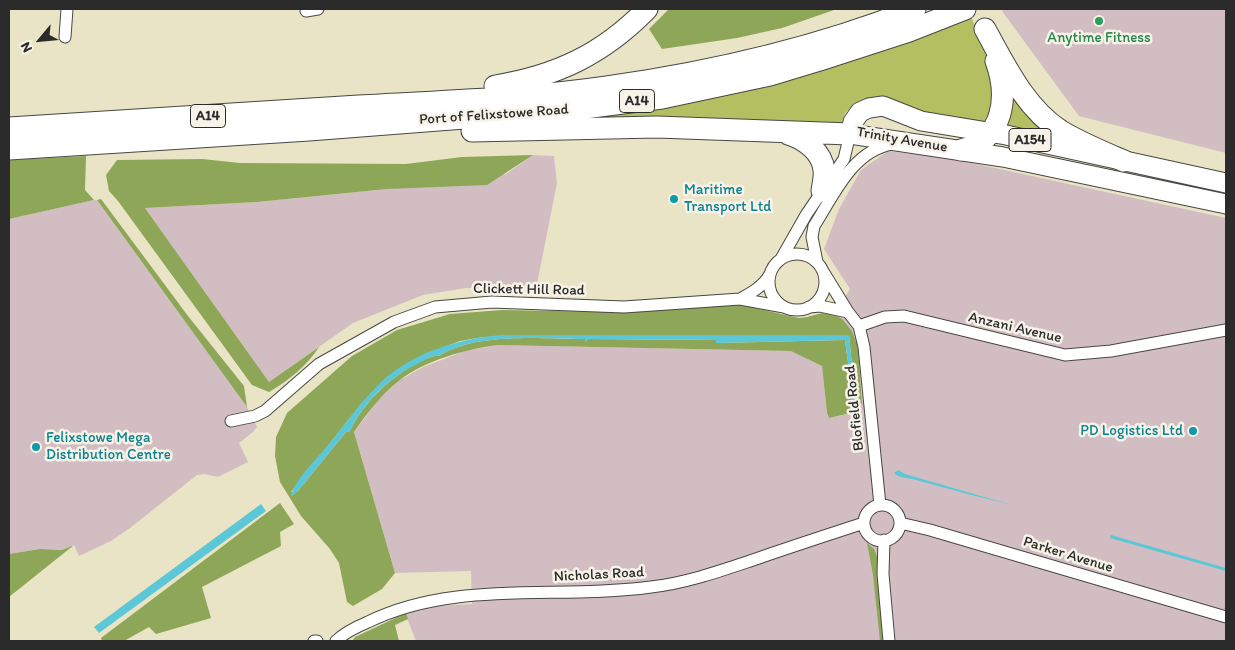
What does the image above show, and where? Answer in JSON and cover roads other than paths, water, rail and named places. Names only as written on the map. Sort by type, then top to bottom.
[{"type":"highway","points":[[406,104],[457,90],[522,81],[566,67],[608,44],[647,9]]},
{"type":"highway","name":"Port of Felixstowe Road","points":[[9,128],[493,99],[607,88],[689,74],[803,46],[916,9]]},
{"type":"highway","points":[[976,9],[1009,73],[1044,116],[1059,130],[1124,161]]},
{"type":"highway","name":"Port of Felixstowe Road","points":[[9,149],[309,130],[568,110],[662,98],[779,72],[866,46],[959,12]]},
{"type":"highway","points":[[961,150],[974,146],[991,134],[1001,107],[1002,84],[1000,71],[985,29]]},
{"type":"highway","points":[[309,130],[374,134],[656,127],[850,134]]},
{"type":"highway","points":[[783,132],[797,136],[817,152],[822,160],[824,170],[822,190]]},
{"type":"main road","name":"Trinity Avenue","points":[[1226,184],[1006,135],[922,121],[883,106],[869,108],[860,112],[852,122],[850,134],[961,150],[1074,171],[1226,204]]},
{"type":"street","points":[[64,36],[67,9]]},
{"type":"street","points":[[740,300],[767,280],[773,268],[781,259],[822,190],[844,159],[850,134]]},
{"type":"street","points":[[773,268],[769,283],[779,303],[786,307],[801,310],[816,302],[822,295],[825,287],[825,278],[812,237],[814,226],[853,166],[862,157],[882,146],[903,143]]},
{"type":"street","points":[[781,259],[788,256],[804,255],[820,266]]},
{"type":"street","name":"Blofield Road","points":[[820,266],[848,312],[859,326],[864,347],[880,505]]},
{"type":"street","name":"Clickett Hill Road","points":[[232,421],[255,416],[265,411],[318,364],[394,322],[435,307],[492,302],[624,307],[740,300],[786,307]]},
{"type":"street","points":[[809,307],[820,306],[848,312]]},
{"type":"street","name":"Anzani Avenue","points":[[859,326],[885,317],[904,316],[1065,355],[1111,351],[1226,330]]},
{"type":"street","points":[[880,505],[886,505],[894,509],[898,514],[900,523],[896,534],[884,540],[878,540],[870,536],[866,531],[864,523],[869,511],[880,505]]},
{"type":"street","name":"Nicholas Road","points":[[336,641],[342,634],[373,619],[410,605],[484,594],[576,592],[651,587],[700,577],[864,523]]},
{"type":"street","name":"Parker Avenue","points":[[900,523],[930,530],[1226,617]]},
{"type":"street","points":[[884,540],[883,574],[889,641]]},
{"type":"water","points":[[500,335],[849,335],[856,405],[854,408],[845,340],[716,343],[716,340],[588,339],[585,343],[585,339],[510,338],[490,340],[454,348],[399,374],[371,400],[350,431],[346,432],[291,497],[295,486],[304,472],[378,385],[390,374],[419,357],[450,344]]},
{"type":"water","points":[[898,470],[905,474],[1012,505],[901,477],[894,473]]},
{"type":"water","points":[[261,504],[266,511],[99,633],[94,627]]},
{"type":"water","points":[[1111,535],[1226,568],[1226,571],[1110,538]]},
{"type":"place","name":"Anytime Fitness","points":[[1099,21]]},
{"type":"place","name":"Maritime Transport Ltd","points":[[674,199]]},
{"type":"place","name":"PD Logistics Ltd","points":[[1193,431]]},
{"type":"place","name":"Felixstowe Mega Distribution Centre","points":[[36,447]]}]
